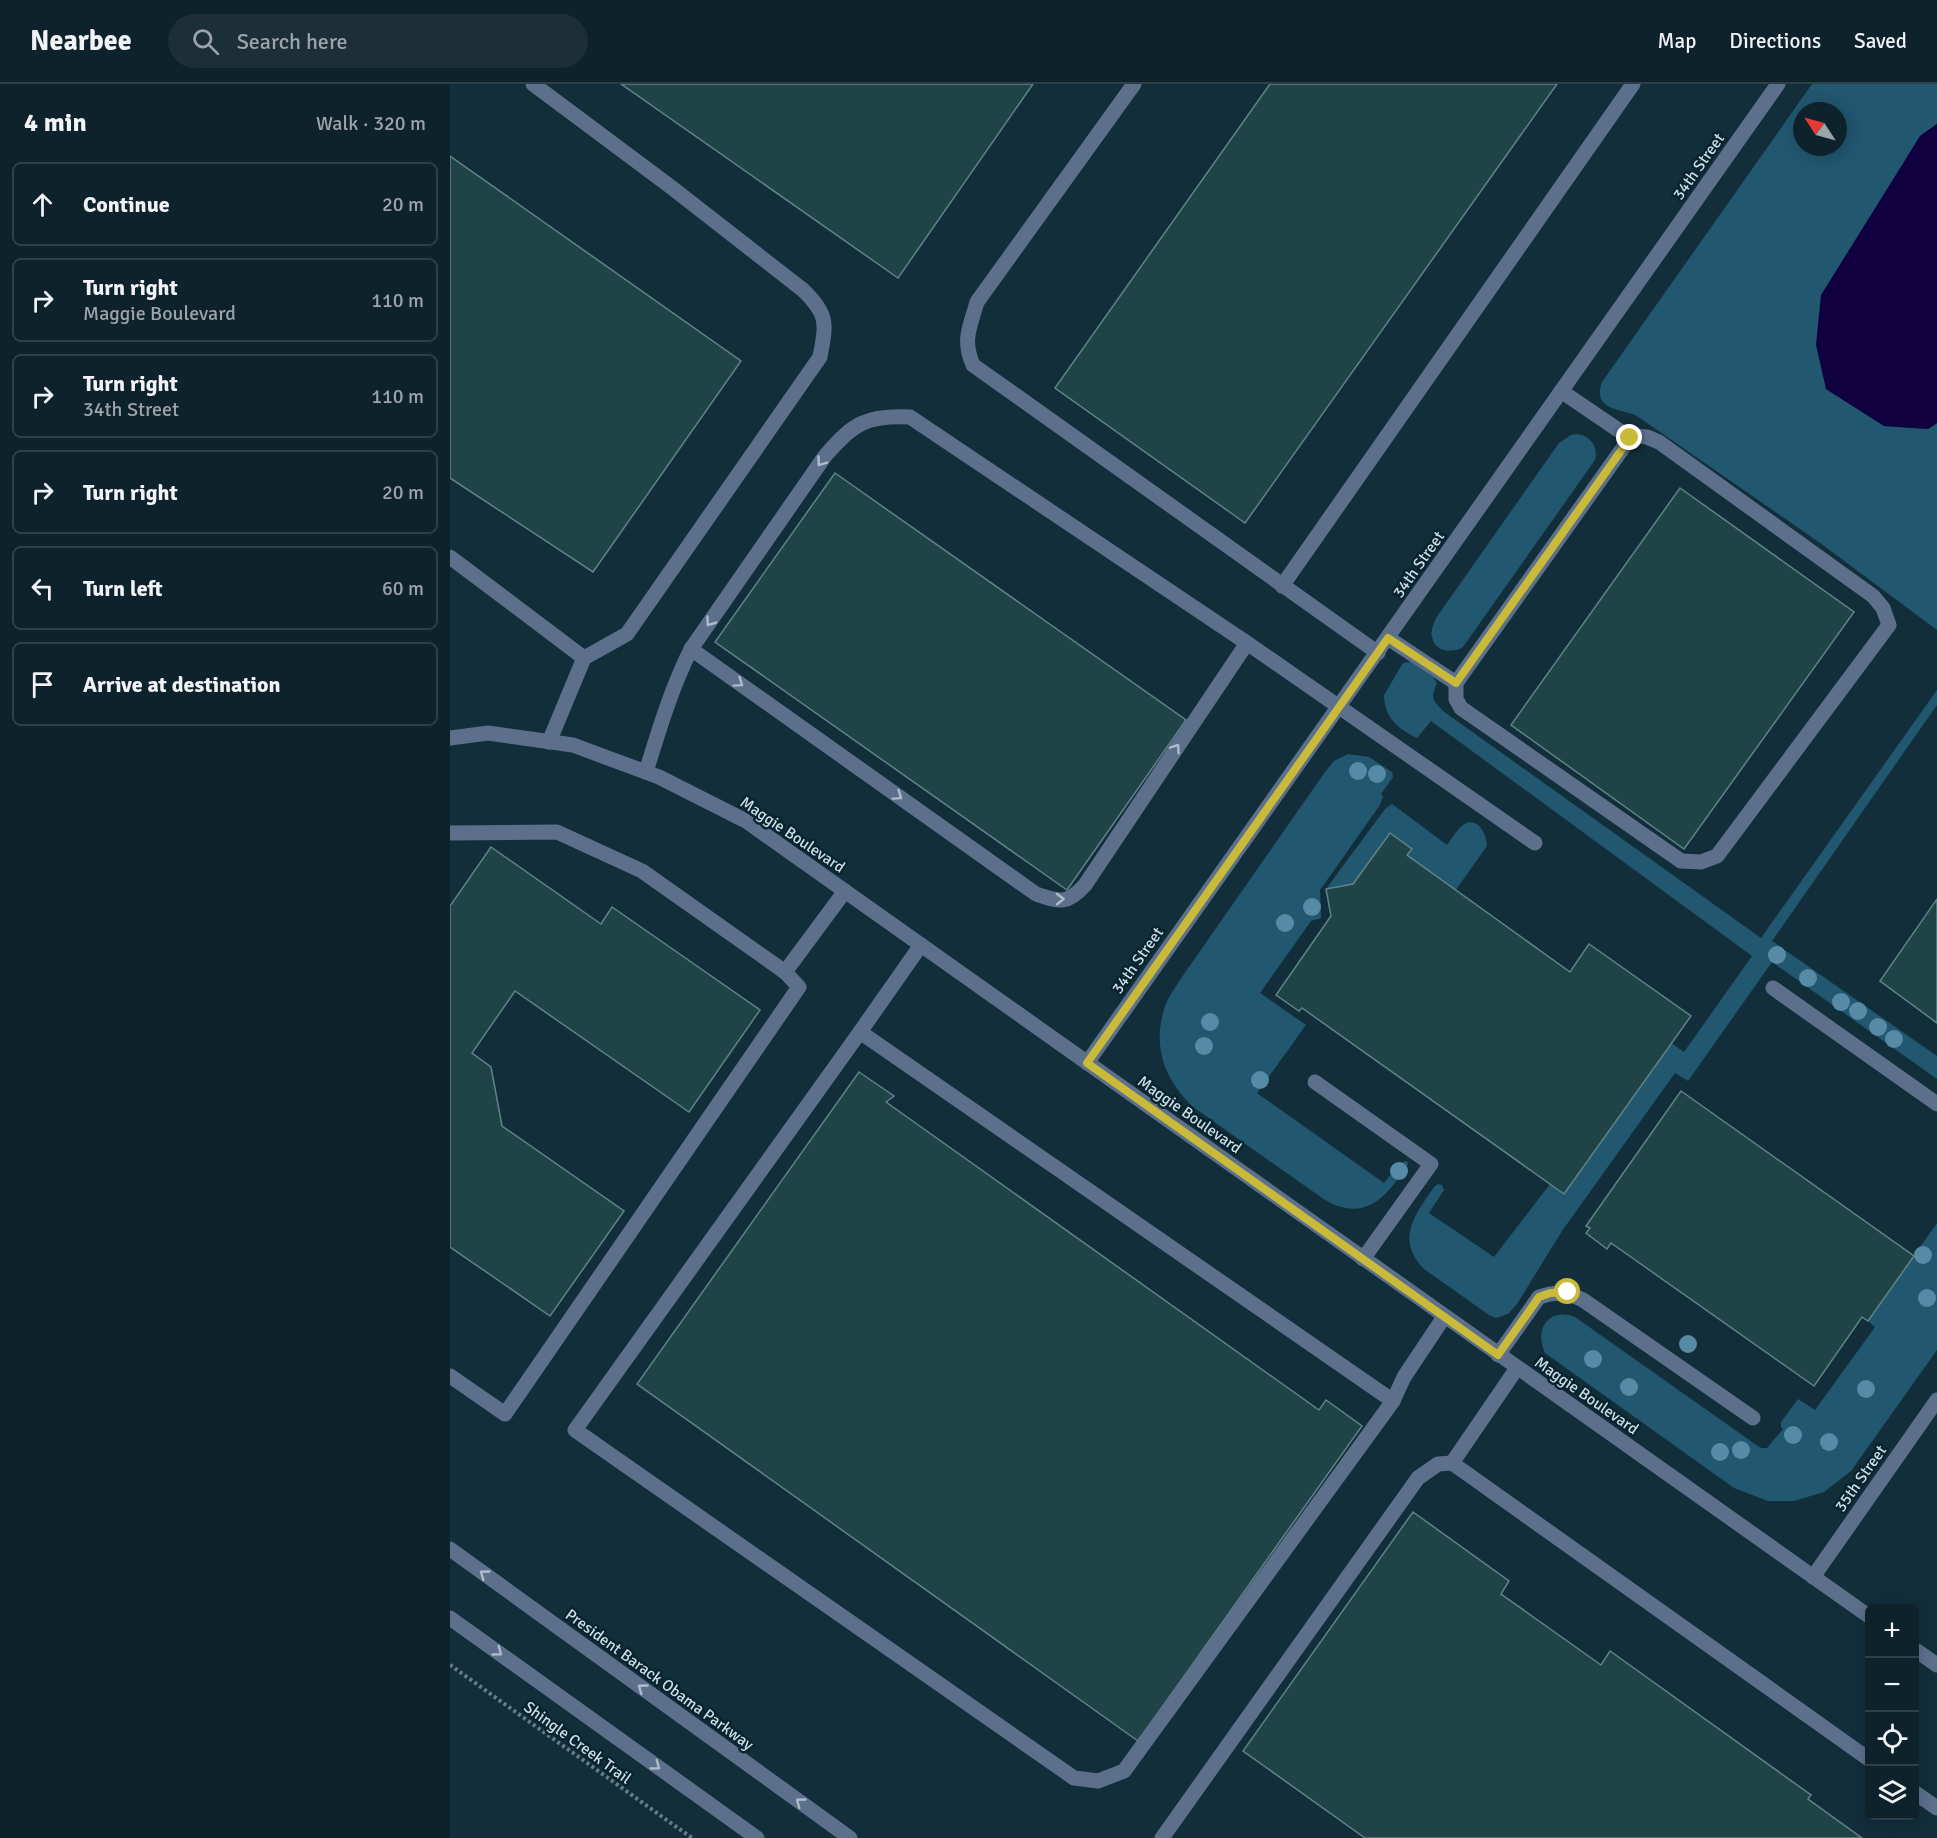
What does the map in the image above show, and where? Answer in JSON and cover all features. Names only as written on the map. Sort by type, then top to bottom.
[{"type":"street","points":[[533,84],[672,187],[803,290],[817,303],[823,315],[825,328],[820,357],[627,634],[584,658],[549,742]]},
{"type":"street","points":[[1134,84],[977,302],[967,336],[967,352],[973,365],[1378,653]]},
{"type":"street","points":[[1282,586],[1633,84]]},
{"type":"street","name":"34th Street","points":[[1087,1063],[1778,84]]},
{"type":"street","points":[[1561,391],[1630,438]]},
{"type":"street","points":[[646,772],[664,712],[677,677],[691,649],[825,456],[843,435],[863,422],[884,416],[910,417],[1247,643],[1535,843]]},
{"type":"street","points":[[1647,436],[1659,442],[1873,596],[1883,608],[1889,625],[1717,856],[1701,862],[1681,861],[1461,708],[1456,699],[1456,683],[1630,438],[1647,436]]},
{"type":"street","points":[[450,557],[584,658]]},
{"type":"street","points":[[1388,638],[1456,683]]},
{"type":"street","points":[[691,649],[1036,894],[1060,901],[1074,898],[1085,885],[1247,643]]},
{"type":"street","name":"Maggie Boulevard","points":[[450,738],[488,733],[573,745],[646,772],[746,821],[1865,1614]]},
{"type":"street","points":[[450,832],[557,832],[642,871],[785,972],[799,987],[505,1413],[450,1376]]},
{"type":"street","points":[[785,972],[845,891]]},
{"type":"street","points":[[921,945],[575,1430],[1074,1778],[1098,1781],[1124,1771],[1393,1401],[1404,1377],[1444,1317]]},
{"type":"street","points":[[1773,988],[1937,1104]]},
{"type":"street","points":[[860,1032],[1393,1401]]},
{"type":"street","points":[[1315,1082],[1431,1164],[1363,1258]]},
{"type":"street","points":[[1498,1355],[1539,1297],[1550,1293],[1568,1292],[1754,1418]]},
{"type":"street","points":[[1452,1463],[1517,1368]]},
{"type":"street","name":"35th Street","points":[[1813,1577],[1937,1400]]},
{"type":"street","points":[[1162,1838],[1418,1478],[1438,1464],[1452,1463],[1865,1757]]},
{"type":"street","name":"President Barack Obama Parkway","points":[[450,1549],[850,1838]]},
{"type":"street","points":[[450,1618],[757,1838]]},
{"type":"street","points":[[1919,1652],[1937,1665]]},
{"type":"street","points":[[1919,1795],[1937,1808]]},
{"type":"path","name":"Shingle Creek Trail","points":[[450,1665],[692,1838]]},
{"type":"shaded area","points":[[1812,84],[1937,84],[1937,124],[1920,136],[1826,389],[1884,426],[1928,429],[1937,423],[1937,630],[1820,543],[1637,416],[1609,407],[1601,398],[1602,382],[1793,111],[1793,156],[1847,156],[1847,102],[1799,102]]},
{"type":"shaded area","points":[[1937,124],[1937,423],[1928,429],[1884,426],[1826,389],[1816,345],[1821,295],[1920,136]]},
{"type":"shaded area","points":[[1577,434],[1586,437],[1592,443],[1596,451],[1595,460],[1463,647],[1449,651],[1440,649],[1434,642],[1432,634],[1436,618],[1559,443]]},
{"type":"shaded area","points":[[1411,662],[1433,677],[1437,683],[1434,698],[1443,711],[1761,938],[1937,690],[1937,705],[1772,941],[1937,1056],[1937,1079],[1772,962],[1688,1081],[1675,1073],[1562,1231],[1517,1304],[1508,1314],[1496,1318],[1489,1315],[1424,1269],[1415,1258],[1409,1237],[1420,1207],[1434,1187],[1438,1184],[1442,1185],[1444,1190],[1429,1213],[1494,1257],[1550,1184],[1564,1194],[1671,1043],[1684,1052],[1752,956],[1431,721],[1417,738],[1398,726],[1386,710],[1384,695],[1403,663]]},
{"type":"shaded area","points":[[1348,754],[1369,757],[1392,772],[1393,777],[1381,794],[1383,796],[1380,805],[1320,890],[1321,918],[1311,921],[1260,993],[1306,1025],[1257,1093],[1384,1183],[1400,1163],[1407,1161],[1406,1168],[1381,1198],[1362,1208],[1351,1209],[1325,1200],[1193,1107],[1182,1096],[1167,1071],[1160,1045],[1162,1016],[1174,989],[1325,772],[1334,761]]},
{"type":"shaded area","points":[[1392,804],[1447,845],[1463,825],[1473,822],[1483,831],[1487,846],[1455,891],[1407,855],[1411,848],[1390,833],[1353,884],[1326,889],[1385,809]]},
{"type":"shaded area","points":[[1937,1223],[1937,1350],[1851,1471],[1824,1492],[1794,1501],[1768,1501],[1734,1488],[1545,1353],[1542,1344],[1543,1329],[1551,1318],[1557,1315],[1575,1317],[1755,1444],[1761,1448],[1767,1448],[1783,1429],[1781,1422],[1798,1399],[1815,1410],[1875,1327],[1868,1321]]},
{"type":"building","points":[[621,84],[1033,84],[898,278]]},
{"type":"building","points":[[1270,84],[1557,84],[1245,523],[1055,388]]},
{"type":"building","points":[[450,156],[741,361],[593,572],[450,478]]},
{"type":"building","points":[[835,473],[1186,720],[1067,890],[715,642]]},
{"type":"building","points":[[1680,488],[1854,612],[1684,849],[1511,725]]},
{"type":"building","points":[[1390,833],[1412,849],[1407,855],[1570,972],[1589,944],[1691,1016],[1564,1194],[1302,1008],[1299,1011],[1276,995],[1331,916],[1326,889],[1353,884]]},
{"type":"building","points":[[491,847],[601,924],[612,907],[760,1010],[689,1112],[515,991],[472,1053],[491,1067],[502,1126],[624,1211],[550,1316],[450,1247],[450,906]]},
{"type":"building","points":[[1937,899],[1937,1023],[1880,981]]},
{"type":"building","points":[[859,1072],[894,1096],[886,1102],[1319,1410],[1326,1400],[1362,1426],[1138,1741],[637,1384]]},
{"type":"building","points":[[1681,1091],[1914,1256],[1868,1321],[1862,1317],[1814,1386],[1611,1243],[1607,1249],[1586,1233],[1590,1228],[1586,1226]]},
{"type":"building","points":[[1413,1512],[1509,1581],[1501,1594],[1601,1665],[1610,1651],[1811,1795],[1808,1799],[1862,1838],[1365,1838],[1243,1751]]},
{"type":"route","points":[[1568,1292],[1550,1293],[1539,1297],[1498,1355],[1087,1063],[1388,638],[1456,683],[1630,438]]}]
